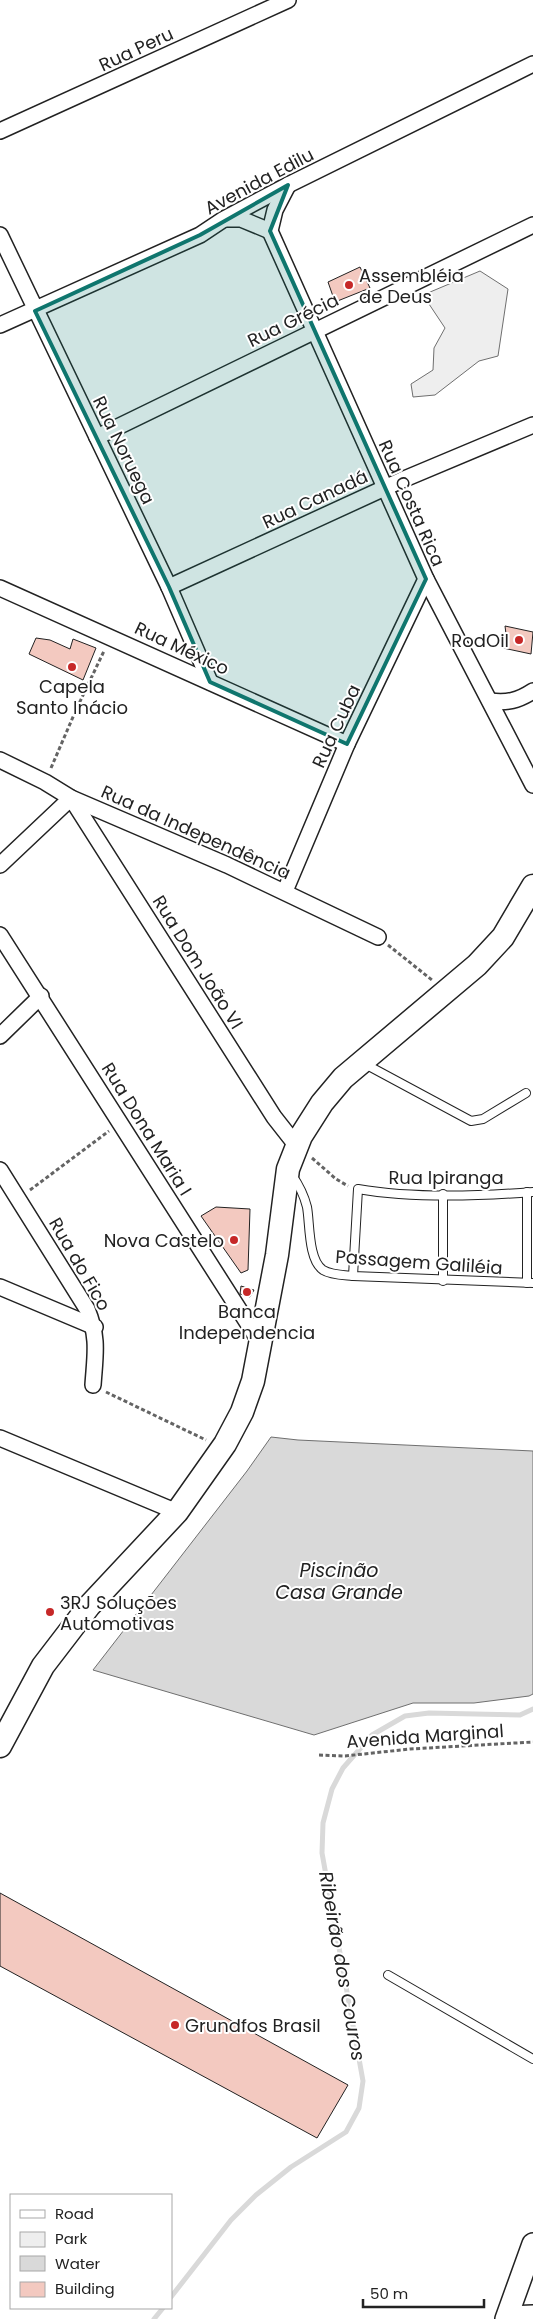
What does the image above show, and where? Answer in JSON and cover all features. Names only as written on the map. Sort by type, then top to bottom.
[{"type":"main road","points":[[0,1746],[43,1666],[93,1601],[177,1512],[206,1473],[238,1420],[253,1381],[261,1344],[277,1255],[288,1170],[296,1145],[322,1103],[361,1062],[477,966],[502,937],[533,886]]},
{"type":"main road","points":[[507,2317],[533,2244]]},
{"type":"street","name":"Rua Peru","points":[[0,132],[288,0]]},
{"type":"street","name":"Avenida Edilu","points":[[0,325],[35,311],[200,235],[224,218],[288,185],[533,64]]},
{"type":"street","points":[[224,218],[241,219],[270,231],[275,210],[288,185]]},
{"type":"street","name":"Rua Grécia","points":[[97,436],[533,225]]},
{"type":"street","name":"Rua Costa Rica","points":[[270,231],[426,579],[533,785]]},
{"type":"street","name":"Rua Noruega","points":[[0,235],[169,587],[210,682]]},
{"type":"street","name":"Rua Canadá","points":[[169,587],[385,488],[533,425]]},
{"type":"street","name":"Rua Cuba","points":[[285,891],[347,744],[426,579]]},
{"type":"street","name":"Rua México","points":[[0,588],[347,744]]},
{"type":"street","points":[[490,701],[508,703],[523,698],[533,691]]},
{"type":"street","name":"Rua da Independência","points":[[0,760],[45,782],[71,798],[285,891],[378,938]]},
{"type":"street","points":[[0,865],[71,798]]},
{"type":"street","name":"Rua Dom João VI","points":[[71,798],[274,1117],[296,1145]]},
{"type":"street","name":"Rua Dona Maria I","points":[[0,935],[261,1344]]},
{"type":"street","points":[[0,1036],[40,996]]},
{"type":"street","name":"Rua do Fico","points":[[0,1170],[88,1309],[95,1327],[96,1344],[92,1386]]},
{"type":"street","points":[[0,1287],[95,1327]]},
{"type":"street","points":[[0,1438],[177,1512]]},
{"type":"street","points":[[507,2317],[533,2313]]},
{"type":"lane","points":[[361,1062],[471,1121],[483,1119],[526,1093]]},
{"type":"lane","name":"Passagem Galiléia","points":[[288,1170],[302,1191],[307,1206],[316,1263],[322,1269],[331,1273],[353,1276],[530,1283]]},
{"type":"lane","points":[[353,1276],[358,1189]]},
{"type":"lane","name":"Rua Ipiranga","points":[[358,1189],[387,1193],[442,1194],[530,1192]]},
{"type":"lane","points":[[530,1192],[530,1283]]},
{"type":"lane","points":[[442,1194],[443,1281]]},
{"type":"lane","points":[[388,1976],[533,2059]]},
{"type":"path","points":[[45,782],[76,710],[112,637]]},
{"type":"path","points":[[378,938],[436,984]]},
{"type":"path","points":[[19,1198],[121,1122]]},
{"type":"path","points":[[296,1145],[336,1179],[358,1189]]},
{"type":"path","points":[[92,1386],[213,1444]]},
{"type":"path","name":"Avenida Marginal","points":[[319,1755],[345,1756],[410,1749],[533,1742]]},
{"type":"highlighted area","points":[[288,185],[270,231],[426,579],[347,744],[210,682],[169,587],[35,311],[200,235]]},
{"type":"green space","points":[[480,271],[508,289],[498,356],[479,361],[435,395],[413,397],[411,384],[433,370],[434,348],[445,328],[423,295]]},
{"type":"water","name":"Piscinão Casa Grande","points":[[271,1437],[298,1440],[533,1451],[533,1694],[474,1703],[413,1703],[314,1735],[93,1670],[247,1471]]},
{"type":"building","name":"Assembléia de Deus","points":[[360,267],[370,288],[335,302],[328,282]]},
{"type":"building","name":"RodOil","points":[[505,626],[533,632],[531,654],[503,648],[506,634]]},
{"type":"building","name":"Capela Santo Inácio","points":[[36,638],[50,640],[70,649],[73,639],[96,648],[83,680],[29,654]]},
{"type":"building","name":"Nova Castelo","points":[[216,1207],[250,1209],[248,1270],[241,1273],[201,1216]]},
{"type":"building","name":"Banca Independencia","points":[[241,1286],[254,1290],[250,1297],[240,1294]]},
{"type":"building","name":"Grundfos Brasil","points":[[0,1893],[348,2085],[317,2138],[0,1966]]},
{"type":"waterway","name":"Ribeirão dos Couros","points":[[172,2296],[231,2220],[256,2195],[291,2167],[346,2132],[359,2108],[363,2081],[322,1853],[323,1823],[332,1789],[343,1768],[372,1735],[405,1716],[429,1713],[520,1715],[533,1709]]},
{"type":"waterway","name":"Ribeirão dos Couros","points":[[154,2319],[162,2309]]},
{"type":"place","name":"Assembléia de Deus","points":[[349,285]]},
{"type":"place","name":"RodOil","points":[[519,640]]},
{"type":"place","name":"Capela Santo Inácio","points":[[72,667]]},
{"type":"place","name":"Nova Castelo","points":[[234,1240]]},
{"type":"place","name":"Banca Independencia","points":[[247,1292]]},
{"type":"place","name":"3RJ Soluções Automotivas","points":[[50,1612]]},
{"type":"place","name":"Grundfos Brasil","points":[[175,2025]]}]
